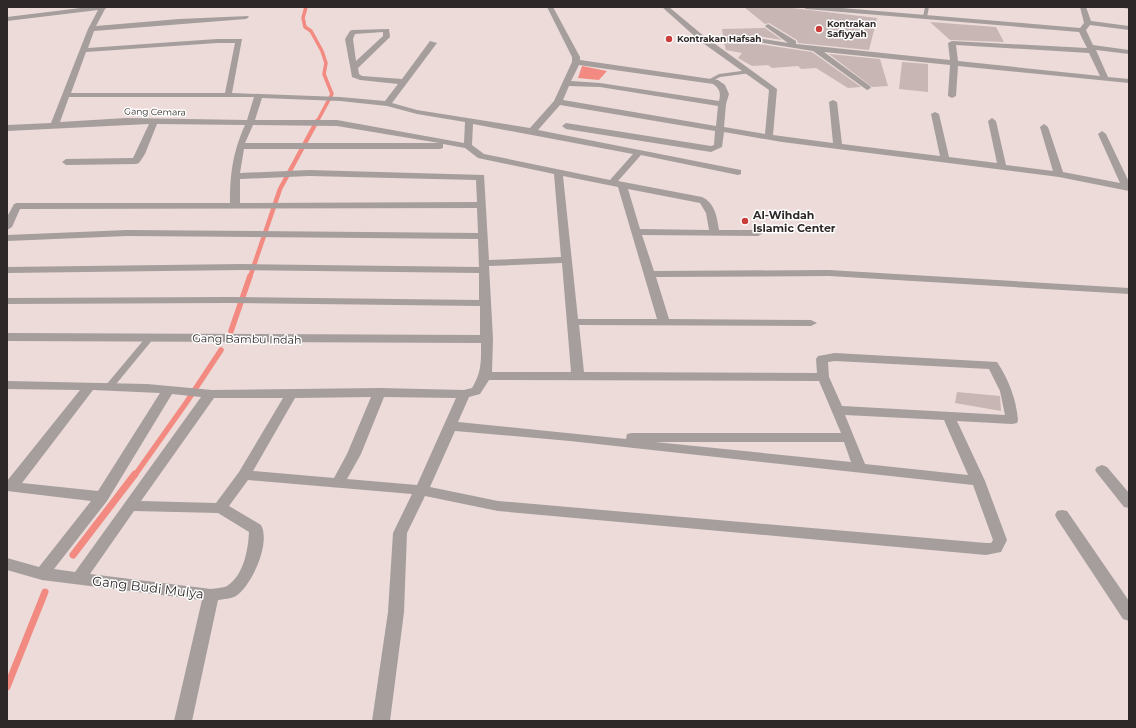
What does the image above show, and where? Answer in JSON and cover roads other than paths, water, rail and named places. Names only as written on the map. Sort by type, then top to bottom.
[{"type":"street","points":[[7,19],[103,7]]},
{"type":"street","points":[[55,124],[91,29],[103,7]]},
{"type":"street","points":[[532,131],[558,102],[576,62],[576,57],[550,7]]},
{"type":"street","points":[[665,7],[703,39],[773,89],[769,137]]},
{"type":"street","points":[[806,7],[853,9],[925,17],[1082,30]]},
{"type":"street","points":[[1083,7],[1088,23]]},
{"type":"street","points":[[91,29],[246,17]]},
{"type":"street","points":[[1082,30],[1088,23]]},
{"type":"street","points":[[1088,23],[1129,28]]},
{"type":"street","points":[[768,26],[799,48]]},
{"type":"street","points":[[355,66],[386,37],[387,30],[352,32],[348,39],[355,66],[355,75],[358,77],[404,82]]},
{"type":"street","points":[[1082,30],[1105,79]]},
{"type":"street","points":[[703,39],[758,40],[799,48],[1129,81]]},
{"type":"street","points":[[83,50],[217,41],[238,41],[228,95]]},
{"type":"street","points":[[952,96],[954,63],[951,43],[953,42],[1129,52]]},
{"type":"street","points":[[387,104],[433,43]]},
{"type":"street","points":[[815,49],[867,88]]},
{"type":"street","points":[[566,126],[712,149],[718,147],[721,128],[722,104],[725,94],[722,87],[715,82],[576,62]]},
{"type":"street","points":[[566,83],[600,85],[722,104]]},
{"type":"street","points":[[66,95],[259,95],[340,99],[387,104],[417,112],[532,131],[738,172]]},
{"type":"street","points":[[235,205],[235,176],[240,146],[250,123],[259,95]]},
{"type":"street","points":[[558,102],[769,137],[1059,174],[1128,188]]},
{"type":"street","points":[[833,102],[838,146]]},
{"type":"street","points":[[935,114],[945,159]]},
{"type":"street","points":[[7,385],[90,386],[176,390],[204,393],[291,395],[380,392],[464,394],[476,391],[485,376],[487,363],[487,339],[481,166],[468,146],[469,120]]},
{"type":"street","points":[[992,121],[1002,166]]},
{"type":"street","points":[[66,162],[136,161],[141,154],[154,122]]},
{"type":"street","name":"Gang Cemara","points":[[7,128],[55,124],[154,122],[337,123],[468,146]]},
{"type":"street","points":[[1044,127],[1059,174]]},
{"type":"street","points":[[1102,134],[1128,188]]},
{"type":"street","points":[[240,146],[432,147],[447,143]]},
{"type":"street","points":[[617,184],[638,153]]},
{"type":"street","points":[[235,176],[481,166],[558,172],[704,200],[708,206],[715,232]]},
{"type":"street","points":[[558,172],[578,377]]},
{"type":"street","points":[[617,184],[636,232],[664,322]]},
{"type":"street","points":[[7,227],[13,204],[482,205]]},
{"type":"street","points":[[636,232],[758,233]]},
{"type":"street","points":[[7,238],[128,234],[483,236]]},
{"type":"street","points":[[7,270],[242,266],[484,266],[566,260]]},
{"type":"street","points":[[649,274],[829,273],[1129,291]]},
{"type":"street","points":[[7,301],[228,300],[485,303]]},
{"type":"street","points":[[572,322],[811,323]]},
{"type":"street","name":"Gang Bambu Indah","points":[[7,337],[487,339]]},
{"type":"street","points":[[837,410],[1012,420],[1009,401],[1002,380],[993,365],[830,357],[822,360],[823,378],[849,438],[860,469]]},
{"type":"street","points":[[485,376],[823,378]]},
{"type":"street","points":[[9,486],[90,386]]},
{"type":"street","points":[[42,574],[102,497],[176,390]]},
{"type":"street","points":[[338,483],[354,454],[380,392]]},
{"type":"street","points":[[78,579],[130,506],[204,393]]},
{"type":"street","points":[[381,721],[396,612],[400,533],[437,458],[448,426],[464,394]]},
{"type":"street","points":[[220,508],[244,474],[291,395]]},
{"type":"street","points":[[244,474],[421,490],[498,506],[993,549],[998,546],[1000,540],[978,481],[949,417]]},
{"type":"street","points":[[448,426],[570,437],[978,481]]},
{"type":"street","points":[[570,437],[849,438]]},
{"type":"street","points":[[1102,470],[1129,503]]},
{"type":"street","points":[[9,486],[102,497]]},
{"type":"street","points":[[130,506],[220,508],[256,529],[255,551],[241,584],[230,592],[211,595]]},
{"type":"street","points":[[1062,515],[1129,614]]},
{"type":"street","name":"Gang Budi Mulya","points":[[7,564],[42,574],[211,595],[183,721]]},
{"type":"lane","points":[[925,17],[927,7]]},
{"type":"lane","points":[[709,81],[719,76],[749,72]]},
{"type":"lane","points":[[109,387],[150,338]]},
{"type":"waterway","points":[[306,7],[303,18],[305,27],[311,31],[322,51],[326,63],[324,74],[332,94],[317,122]]},
{"type":"waterway","points":[[250,277],[280,189],[317,121]]},
{"type":"waterway","points":[[231,331],[250,276]]},
{"type":"waterway","points":[[135,475],[186,403],[221,350]]},
{"type":"waterway","points":[[73,555],[135,474]]},
{"type":"waterway","points":[[7,687],[45,592]]},
{"type":"place","name":"Kontrakan Safiyyah","points":[[819,29]]},
{"type":"place","name":"Kontrakan Hafsah","points":[[669,39]]},
{"type":"place","name":"Al-Wihdah Islamic Center","points":[[745,221]]}]
